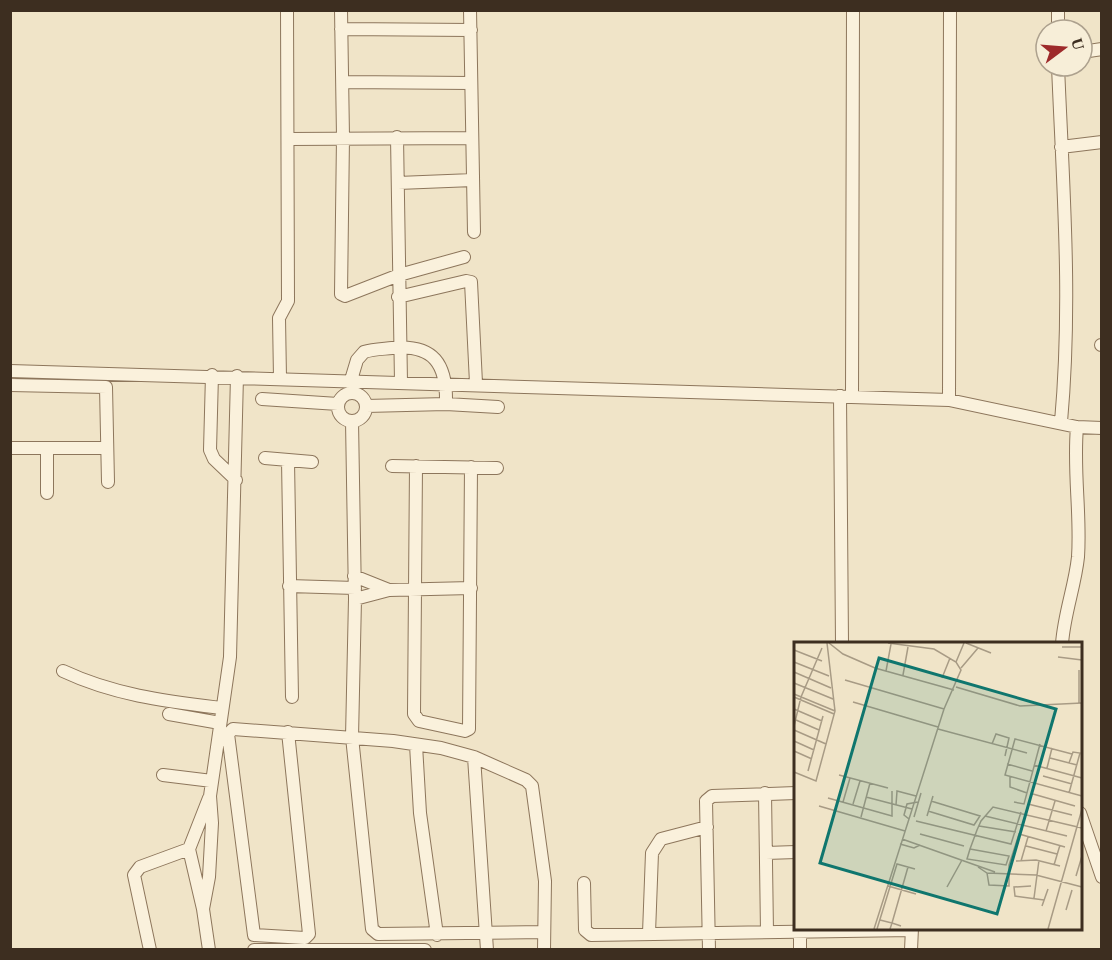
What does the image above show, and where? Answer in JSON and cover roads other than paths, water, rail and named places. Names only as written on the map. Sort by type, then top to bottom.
[{"type":"street","points":[[280,378],[279,318],[288,301],[289,139],[286,10]]},
{"type":"street","points":[[341,10],[343,137],[340,293],[345,296],[399,287],[471,282],[476,383]]},
{"type":"street","points":[[470,10],[474,232]]},
{"type":"street","points":[[843,642],[853,10]]},
{"type":"street","points":[[949,400],[950,10]]},
{"type":"street","points":[[341,29],[471,30]]},
{"type":"street","points":[[1059,78],[1068,278],[1067,354],[1061,422]]},
{"type":"street","points":[[343,82],[471,83]]},
{"type":"street","points":[[397,138],[401,382]]},
{"type":"street","points":[[289,139],[472,138]]},
{"type":"street","points":[[1062,147],[1101,142]]},
{"type":"street","points":[[398,183],[473,180]]},
{"type":"street","points":[[399,287],[464,256]]},
{"type":"street","points":[[351,380],[357,360],[364,352],[401,347],[423,349],[432,354],[447,383],[447,404]]},
{"type":"street","points":[[10,371],[476,383],[949,400],[1077,427],[1101,428]]},
{"type":"street","points":[[106,373],[108,482]]},
{"type":"street","points":[[212,375],[210,450],[214,459],[236,480]]},
{"type":"street","points":[[203,909],[211,844],[210,796],[230,657],[237,376]]},
{"type":"street","points":[[335,380],[343,418],[352,421],[362,416],[364,402],[371,391],[373,381]]},
{"type":"street","points":[[10,385],[106,387]]},
{"type":"street","points":[[262,399],[340,401],[352,393],[364,402],[498,407]]},
{"type":"street","points":[[352,421],[355,588],[352,728],[372,929],[378,934],[486,935],[544,932]]},
{"type":"street","points":[[1062,642],[1064,620],[1077,560],[1074,453],[1077,427]]},
{"type":"street","points":[[10,448],[106,448]]},
{"type":"street","points":[[46,448],[47,493]]},
{"type":"street","points":[[265,458],[312,462]]},
{"type":"street","points":[[288,461],[292,697]]},
{"type":"street","points":[[392,466],[497,468]]},
{"type":"street","points":[[416,466],[415,719],[465,731],[469,729],[471,467]]},
{"type":"street","points":[[289,586],[389,590],[471,588]]},
{"type":"street","points":[[355,588],[389,590]]},
{"type":"street","points":[[63,671],[106,690],[149,699],[221,708]]},
{"type":"street","points":[[169,714],[220,723]]},
{"type":"street","points":[[288,732],[309,934],[305,938],[257,936],[253,931],[228,734],[233,729],[288,732],[352,728],[416,745],[459,751],[526,780],[532,786],[545,881],[544,950]]},
{"type":"street","points":[[416,745],[420,813],[437,935]]},
{"type":"street","points":[[474,757],[486,950]]},
{"type":"street","points":[[163,776],[212,781]]},
{"type":"street","points":[[765,793],[767,932]]},
{"type":"street","points":[[709,950],[706,801],[709,797],[794,793]]},
{"type":"street","points":[[210,796],[189,849],[212,947]]},
{"type":"street","points":[[1082,819],[1101,877]]},
{"type":"street","points":[[649,933],[652,853],[656,844],[661,839],[707,827]]},
{"type":"street","points":[[150,950],[134,875],[140,867],[189,849]]},
{"type":"street","points":[[766,853],[794,852]]},
{"type":"street","points":[[584,883],[585,930],[589,935],[821,930]]},
{"type":"street","points":[[911,950],[912,930]]},
{"type":"street","points":[[800,932],[800,950]]},
{"type":"street","points":[[254,950],[426,950]]}]
